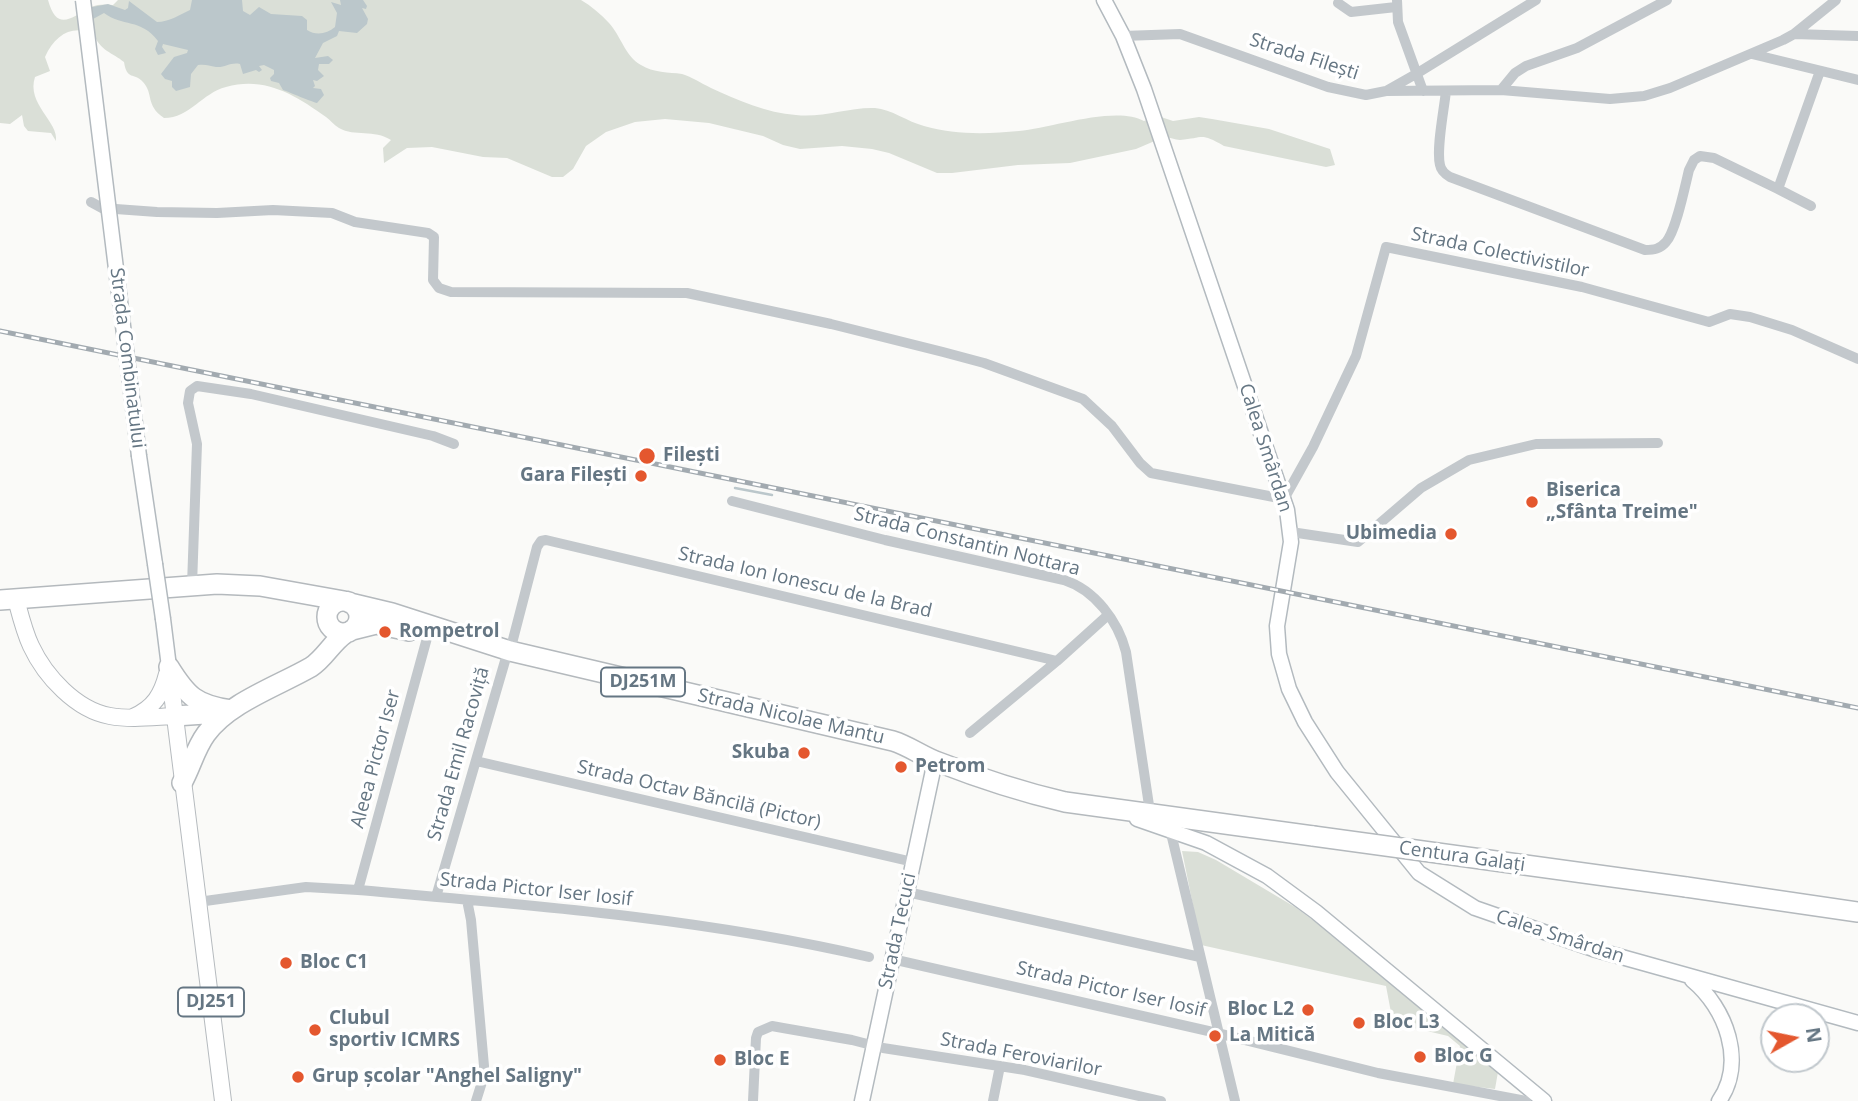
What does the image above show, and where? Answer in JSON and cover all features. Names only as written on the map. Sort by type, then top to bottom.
[{"type":"highway","name":"DJ251M","points":[[8,600],[192,585],[240,584],[347,602],[392,613],[508,656]]},
{"type":"highway","points":[[182,783],[206,733],[231,710],[318,662],[337,639],[339,627],[334,605],[347,602],[358,611],[356,627],[339,627],[321,608],[299,593]]},
{"type":"highway","name":"DJ251M","points":[[339,627],[389,625],[427,638],[508,656],[866,748],[935,761],[1009,787],[1065,802]]},
{"type":"highway","points":[[169,667],[185,691],[197,701],[231,710]]},
{"type":"highway","points":[[175,716],[231,710]]},
{"type":"highway","name":"Centura Galați","points":[[1065,802],[1858,912]]},
{"type":"main road","name":"Strada Combinatului","points":[[83,0],[223,1101]]},
{"type":"main road","name":"Calea Smârdan","points":[[1104,0],[1123,36],[1144,89],[1284,499],[1291,532],[1277,626],[1279,654],[1289,689],[1305,722],[1337,772],[1419,873],[1475,908],[1593,949],[1858,1023]]},
{"type":"main road","points":[[8,600],[31,646],[71,697],[95,712],[131,718],[175,716]]},
{"type":"main road","points":[[131,718],[157,701],[163,691],[169,667]]},
{"type":"main road","name":"Strada Tecuci","points":[[862,1101],[935,761]]},
{"type":"main road","name":"DJ251M","points":[[1065,802],[1170,829],[1232,856],[1295,896],[1544,1101]]},
{"type":"main road","points":[[1688,977],[1706,993],[1720,1012],[1731,1048],[1731,1077],[1719,1101]]},
{"type":"main road","points":[[1720,1012],[1727,988]]},
{"type":"street","points":[[1501,90],[1515,73],[1526,66],[1577,48],[1667,0]]},
{"type":"street","points":[[1386,91],[1501,90],[1610,99],[1644,96],[1670,88],[1794,34],[1836,0]]},
{"type":"street","name":"Strada Filești","points":[[1123,36],[1180,34],[1328,87],[1366,94],[1386,91],[1534,1]]},
{"type":"street","points":[[1338,3],[1351,12],[1397,3],[1398,22],[1423,92]]},
{"type":"street","points":[[1794,34],[1858,36]]},
{"type":"street","points":[[1752,54],[1858,80]]},
{"type":"street","points":[[1778,189],[1820,71]]},
{"type":"street","points":[[1446,92],[1439,161],[1443,173],[1645,250],[1659,248],[1669,238],[1689,170],[1694,160],[1700,156],[1714,158],[1811,206]]},
{"type":"street","points":[[91,202],[102,208],[157,212],[217,214],[273,210],[332,213],[355,222],[428,233],[433,237],[433,279],[439,288],[451,292],[687,293],[931,349],[984,363],[1083,399],[1112,426],[1151,473],[1284,499]]},
{"type":"street","name":"Strada Colectivistilor","points":[[1284,499],[1313,447],[1356,356],[1386,247],[1582,287],[1709,322],[1730,314],[1750,317],[1792,330],[1858,359]]},
{"type":"street","points":[[192,585],[197,444],[188,403],[190,391],[197,386],[251,394],[433,436],[454,444]]},
{"type":"street","points":[[1291,532],[1358,542],[1421,488],[1469,460],[1536,444],[1658,443]]},
{"type":"street","name":"Strada Constantin Nottara","points":[[732,501],[898,543],[1064,580],[1079,585],[1090,593],[1108,615],[1123,641],[1150,812]]},
{"type":"street","name":"Strada Emil Racoviță","points":[[436,897],[508,656],[537,547],[544,540]]},
{"type":"street","name":"Strada Ion Ionescu de la Brad","points":[[544,540],[1057,661]]},
{"type":"street","points":[[970,733],[1108,615]]},
{"type":"street","name":"Aleea Pictor Iser","points":[[358,890],[427,638]]},
{"type":"street","name":"Strada Octav Băncilă (Pictor)","points":[[477,761],[913,862]]},
{"type":"street","points":[[1170,829],[1235,1101]]},
{"type":"street","name":"Strada Pictor Iser Iosif","points":[[198,902],[306,887],[358,890],[705,926],[809,943],[869,957]]},
{"type":"street","points":[[907,892],[1200,957]]},
{"type":"street","points":[[467,900],[484,1066],[476,1101]]},
{"type":"street","name":"Strada Pictor Iser Iosif","points":[[892,959],[1414,1080],[1526,1101]]},
{"type":"street","name":"Strada Feroviarilor","points":[[753,1101],[756,1038],[758,1032],[765,1028],[783,1028],[1000,1066],[1119,1096],[1161,1101]]},
{"type":"street","points":[[993,1101],[1000,1066]]},
{"type":"shaded area","points":[[0,0],[48,0],[56,16],[66,20],[93,6],[113,5],[118,0],[581,0],[609,23],[631,56],[646,68],[686,75],[731,97],[774,112],[806,116],[875,108],[924,126],[971,133],[1019,131],[1101,116],[1117,115],[1144,121],[1158,116],[1173,121],[1199,117],[1269,129],[1330,149],[1335,165],[1326,167],[1224,146],[1206,137],[1180,140],[1164,137],[1136,149],[1070,163],[937,173],[889,153],[872,149],[842,146],[800,149],[763,136],[709,123],[665,119],[635,122],[606,132],[586,146],[573,169],[563,177],[552,177],[507,158],[483,157],[432,147],[407,148],[384,163],[383,148],[391,140],[378,135],[345,131],[303,101],[267,86],[240,84],[226,87],[210,94],[181,114],[164,118],[154,109],[146,86],[127,72],[124,62],[103,48],[94,34],[78,30],[59,37],[49,49],[45,57],[50,71],[35,77],[33,87],[38,104],[56,134],[56,141],[51,133],[28,131],[22,115],[10,124],[0,123]]},
{"type":"shaded area","points":[[192,0],[242,0],[243,11],[250,15],[259,7],[271,14],[302,16],[307,20],[307,30],[318,34],[335,27],[337,13],[331,2],[341,5],[340,0],[363,0],[367,6],[366,9],[362,8],[368,19],[367,24],[357,33],[339,31],[337,36],[323,43],[315,58],[328,56],[333,60],[329,64],[319,64],[318,70],[324,76],[317,81],[313,80],[313,88],[321,89],[324,95],[317,103],[283,90],[279,83],[271,81],[274,70],[264,65],[259,66],[262,70],[259,72],[256,70],[243,74],[240,64],[219,67],[198,65],[191,74],[190,87],[176,91],[172,87],[172,81],[161,74],[174,57],[187,53],[188,50],[163,44],[166,53],[158,55],[155,49],[158,41],[152,34],[104,13],[84,24],[87,8],[108,4],[125,10],[129,1],[157,22],[161,22],[190,10]]},
{"type":"shaded area","points":[[1182,851],[1198,852],[1216,860],[1295,907],[1329,932],[1498,1072],[1495,1089],[1453,1084],[1460,1046],[1448,1036],[1393,1023],[1386,986],[1201,945]]},
{"type":"waterway","points":[[735,488],[772,495]]},
{"type":"railway","points":[[0,331],[1858,708]]},
{"type":"place","name":"Filești","points":[[647,456]]},
{"type":"place","name":"Gara Filești","points":[[641,476]]},
{"type":"place","name":"Biserica „Sfânta Treime\"","points":[[1532,502]]},
{"type":"place","name":"Ubimedia","points":[[1451,534]]},
{"type":"place","name":"Rompetrol","points":[[385,632]]},
{"type":"place","name":"Skuba","points":[[804,753]]},
{"type":"place","name":"Petrom","points":[[901,767]]},
{"type":"place","name":"Bloc C1","points":[[286,963]]},
{"type":"place","name":"Bloc L2","points":[[1308,1010]]},
{"type":"place","name":"Bloc L3","points":[[1359,1023]]},
{"type":"place","name":"Clubul sportiv ICMRS","points":[[315,1030]]},
{"type":"place","name":"La Mitică","points":[[1215,1036]]},
{"type":"place","name":"Bloc G","points":[[1420,1057]]},
{"type":"place","name":"Bloc E","points":[[720,1060]]},
{"type":"place","name":"Grup școlar \"Anghel Saligny\"","points":[[298,1077]]}]
